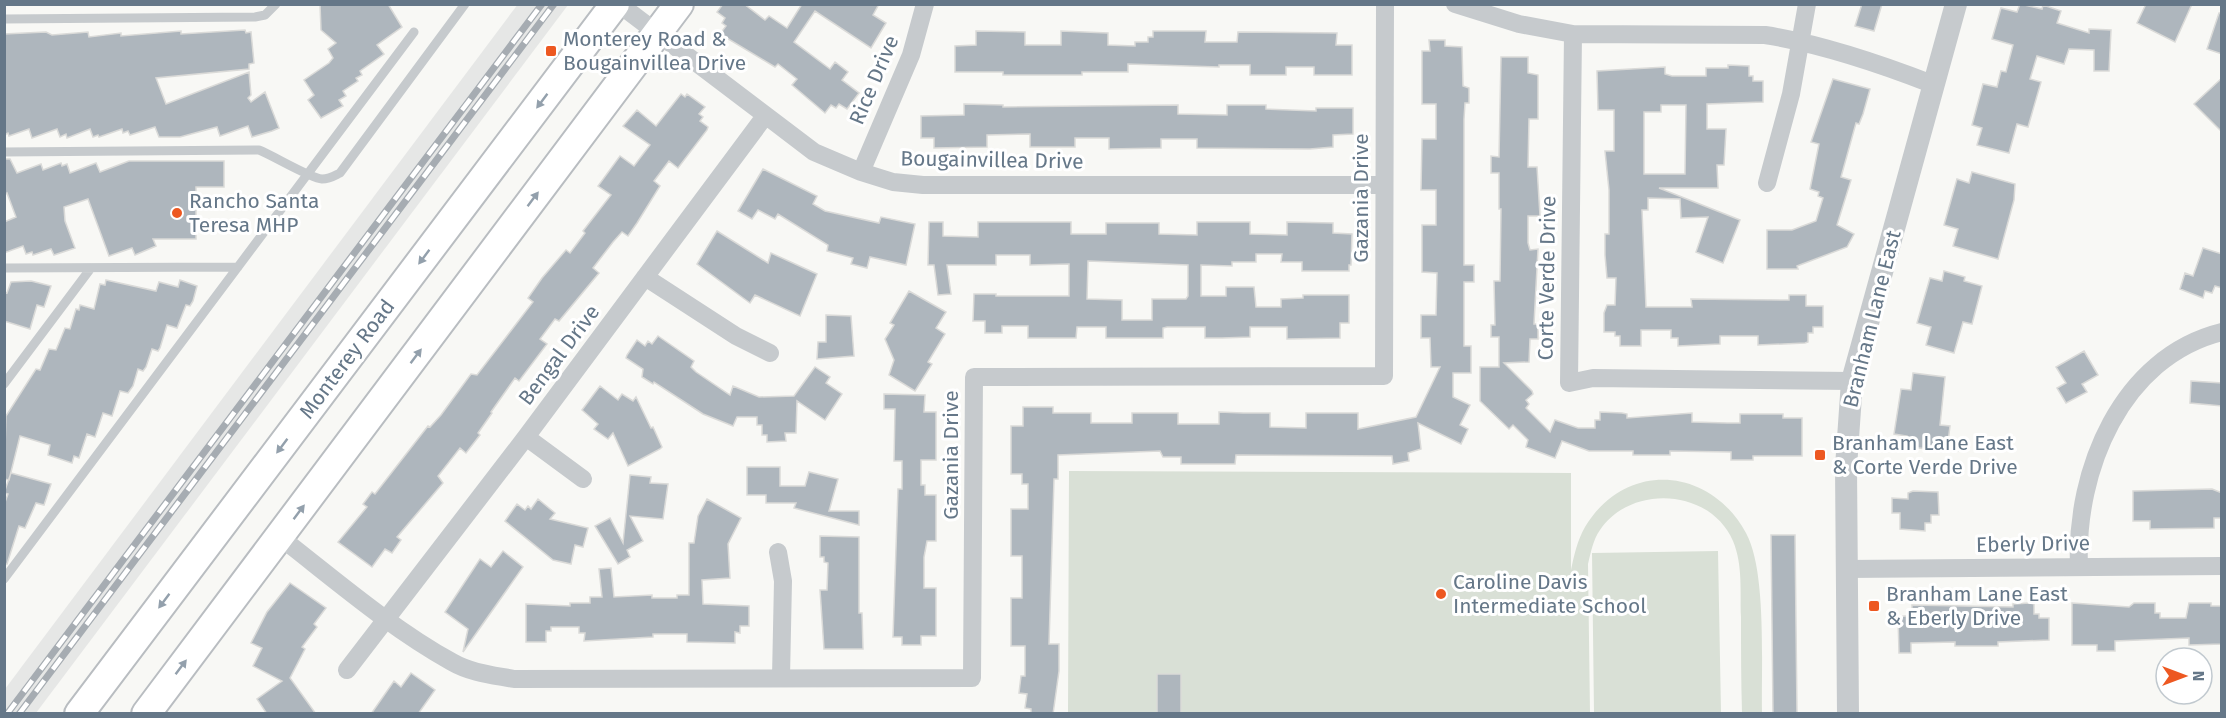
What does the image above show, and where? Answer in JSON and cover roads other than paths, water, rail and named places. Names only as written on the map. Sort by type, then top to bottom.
[{"type":"main road","name":"Monterey Road","points":[[79,714],[617,4]]},
{"type":"main road","points":[[146,714],[679,4]]},
{"type":"street","name":"Bougainvillea Drive","points":[[617,4],[814,152],[861,172],[893,182],[923,184],[1383,185]]},
{"type":"street","name":"Rice Drive","points":[[861,172],[911,56],[925,4]]},
{"type":"street","name":"Gazania Drive","points":[[280,537],[387,619],[453,663],[478,673],[514,679],[972,678],[974,377],[1384,376],[1385,4]]},
{"type":"street","points":[[1455,4],[1519,24],[1573,34],[1765,35],[1799,41],[1932,84]]},
{"type":"street","points":[[1767,183],[1791,94],[1807,4]]},
{"type":"street","name":"Branham Lane East","points":[[1848,714],[1847,423],[1852,381],[1932,84],[1956,4]]},
{"type":"street","name":"Corte Verde Drive","points":[[1573,34],[1569,382],[1593,378],[1852,381]]},
{"type":"street","name":"Bengal Drive","points":[[347,670],[526,437],[765,116]]},
{"type":"street","points":[[645,277],[736,336],[771,353]]},
{"type":"street","points":[[2079,566],[2080,515],[2093,464],[2112,421],[2135,386],[2172,352],[2199,338],[2222,332]]},
{"type":"street","points":[[526,437],[583,479]]},
{"type":"street","points":[[778,552],[783,581],[781,677]]},
{"type":"street","name":"Eberly Drive","points":[[1846,569],[2222,566]]},
{"type":"lane","points":[[4,19],[255,17],[265,15],[276,4]]},
{"type":"lane","points":[[4,152],[259,150],[319,178],[331,178],[340,173],[465,4]]},
{"type":"lane","points":[[4,579],[414,33]]},
{"type":"lane","points":[[4,268],[238,267]]},
{"type":"lane","points":[[4,384],[91,268]]},
{"type":"railway","points":[[7,714],[542,4]]},
{"type":"railway","points":[[19,714],[554,4]]},
{"type":"place","name":"Monterey Road & Bougainvillea Drive","points":[[551,51]]},
{"type":"place","name":"Rancho Santa Teresa MHP","points":[[177,213]]},
{"type":"place","name":"Branham Lane East & Corte Verde Drive","points":[[1820,455]]},
{"type":"place","name":"Caroline Davis Intermediate School","points":[[1441,594]]},
{"type":"place","name":"Branham Lane East & Eberly Drive","points":[[1874,606]]}]
